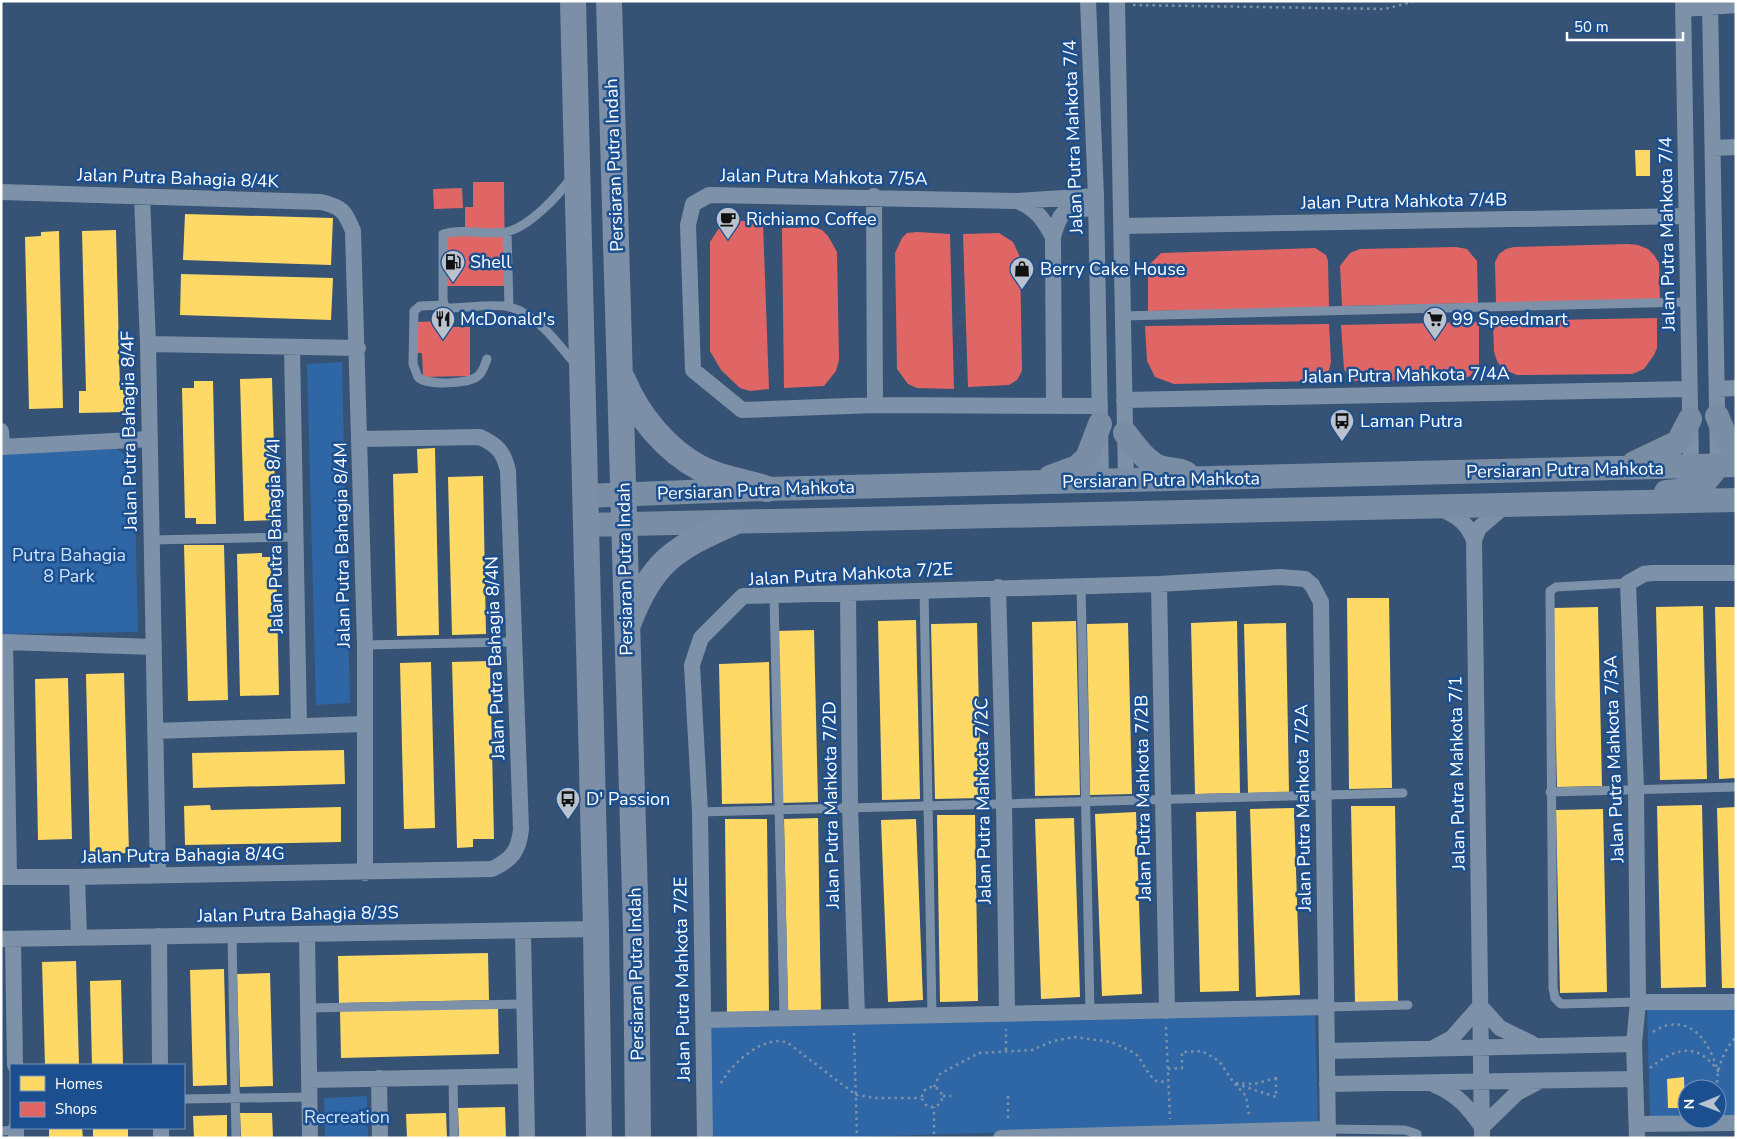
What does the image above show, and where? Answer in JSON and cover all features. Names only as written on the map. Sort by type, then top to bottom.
[{"type":"main road","name":"Persiaran Putra Indah","points":[[573,1],[596,929],[599,1138]]},
{"type":"main road","name":"Persiaran Putra Indah","points":[[609,1],[636,930],[638,1138]]},
{"type":"main road","points":[[620,372],[631,400],[651,428],[677,452],[701,468],[766,489]]},
{"type":"main road","points":[[626,631],[637,602],[654,574],[666,561],[680,547],[732,523]]},
{"type":"street","name":"Jalan Putra Mahkota 7/4","points":[[1088,1],[1096,203],[1100,415],[1114,487]]},
{"type":"street","points":[[1114,487],[1125,433],[1121,226],[1124,3]]},
{"type":"street","points":[[1604,503],[1638,493],[1678,491],[1712,470],[1717,416],[1717,389],[1710,4]]},
{"type":"street","name":"Jalan Putra Mahkota 7/4","points":[[1683,5],[1690,419],[1712,470]]},
{"type":"street","points":[[1683,5],[1736,5]]},
{"type":"street","points":[[1713,148],[1736,147]]},
{"type":"street","name":"Jalan Putra Bahagia 8/4K","points":[[1,192],[142,198],[321,202],[339,206],[348,217]]},
{"type":"street","name":"Jalan Putra Mahkota 7/5A","points":[[1096,203],[874,196],[709,195],[693,204],[688,225],[693,370],[742,410],[875,406],[1054,405],[1100,415]]},
{"type":"street","points":[[874,196],[875,406]]},
{"type":"street","name":"Jalan Putra Bahagia 8/4F","points":[[142,198],[148,344],[158,874]]},
{"type":"street","points":[[1017,200],[1028,205],[1042,216],[1053,237]]},
{"type":"street","points":[[1054,405],[1053,237],[1059,217],[1064,212],[1096,203]]},
{"type":"street","name":"Jalan Putra Mahkota 7/4B","points":[[1121,226],[1687,216]]},
{"type":"street","name":"Jalan Putra Bahagia 8/4M","points":[[348,217],[354,231],[358,348],[365,645],[365,873]]},
{"type":"street","points":[[148,344],[358,348]]},
{"type":"street","name":"Jalan Putra Bahagia 8/4I","points":[[292,347],[299,726]]},
{"type":"street","points":[[1717,389],[1736,388]]},
{"type":"street","name":"Jalan Putra Mahkota 7/4A","points":[[1124,400],[1689,389]]},
{"type":"street","points":[[1034,483],[1077,467],[1087,458],[1100,415]]},
{"type":"street","points":[[1717,416],[1727,440],[1736,448]]},
{"type":"street","points":[[1620,468],[1647,459],[1678,442],[1690,419]]},
{"type":"street","points":[[1,431],[2,447],[150,439]]},
{"type":"street","points":[[1125,433],[1152,462],[1162,467],[1179,469],[1199,479]]},
{"type":"street","name":"Jalan Putra Bahagia 8/4N","points":[[360,439],[480,437],[495,444],[505,456],[508,471],[520,845],[504,864],[492,870],[365,873]]},
{"type":"street","name":"Persiaran Putra Mahkota","points":[[585,496],[766,489],[1034,483],[1114,487],[1199,479],[1620,468],[1712,470],[1736,487]]},
{"type":"street","points":[[1022,517],[1048,507],[1083,505],[1114,487],[1194,505],[1203,512]]},
{"type":"street","name":"Persiaran Putra Mahkota","points":[[585,525],[1736,500]]},
{"type":"street","points":[[1474,540],[1478,528],[1506,505]]},
{"type":"street","points":[[1436,506],[1462,520],[1468,527],[1474,540]]},
{"type":"street","name":"Jalan Putra Mahkota 7/1","points":[[1474,540],[1482,1133]]},
{"type":"street","points":[[1628,583],[1644,574],[1652,573],[1736,572]]},
{"type":"street","name":"Jalan Putra Mahkota 7/2E","points":[[705,1138],[700,812],[692,665],[701,638],[744,596],[848,594],[998,587],[1159,584],[1280,577]]},
{"type":"street","name":"Jalan Putra Mahkota 7/2A","points":[[1280,577],[1304,579],[1312,585],[1321,602],[1322,795],[1328,1134]]},
{"type":"street","name":"Jalan Putra Mahkota 7/3A","points":[[1628,583],[1636,788],[1638,1002],[1634,1044],[1637,1131]]},
{"type":"street","name":"Jalan Putra Mahkota 7/2B","points":[[1159,584],[1166,1015]]},
{"type":"street","name":"Jalan Putra Mahkota 7/2C","points":[[998,587],[1004,803],[1006,1020]]},
{"type":"street","name":"Jalan Putra Mahkota 7/2D","points":[[848,594],[855,1023]]},
{"type":"street","points":[[5,876],[3,642],[154,646]]},
{"type":"street","points":[[155,731],[364,724]]},
{"type":"street","name":"Jalan Putra Bahagia 8/4G","points":[[5,876],[77,877],[158,874],[365,873]]},
{"type":"street","points":[[77,877],[79,937]]},
{"type":"street","name":"Jalan Putra Bahagia 8/3S","points":[[7,939],[596,929]]},
{"type":"street","points":[[523,931],[527,1138]]},
{"type":"street","points":[[307,934],[310,1138]]},
{"type":"street","points":[[159,936],[160,1064]]},
{"type":"street","points":[[7,939],[15,1064]]},
{"type":"street","points":[[1638,1002],[1736,1002]]},
{"type":"street","points":[[1426,1050],[1447,1042],[1480,1006],[1500,1028],[1511,1035],[1541,1046]]},
{"type":"street","points":[[703,1020],[784,1018],[855,1023],[932,1014],[1006,1020],[1090,1012],[1166,1015],[1326,1007]]},
{"type":"street","points":[[1327,1059],[1426,1050],[1634,1044]]},
{"type":"street","points":[[309,1080],[526,1076]]},
{"type":"street","points":[[379,1078],[380,1138]]},
{"type":"street","points":[[1327,1084],[1635,1079]]},
{"type":"street","points":[[1430,1083],[1455,1095],[1473,1114],[1482,1133],[1517,1093],[1548,1080]]},
{"type":"street","points":[[1637,1131],[1736,1123]]},
{"type":"street","points":[[1007,1134],[1093,1137],[1169,1132],[1328,1134]]},
{"type":"lane","points":[[444,305],[443,234],[507,232],[536,215],[558,197],[577,170]]},
{"type":"lane","points":[[507,232],[509,307]]},
{"type":"lane","points":[[1123,316],[1687,302]]},
{"type":"lane","points":[[487,359],[482,372],[471,380],[431,383],[418,377],[413,364],[414,311],[420,306],[444,305],[448,308],[509,307],[530,317],[582,371]]},
{"type":"lane","points":[[152,540],[295,537]]},
{"type":"lane","points":[[1628,583],[1556,587],[1550,591],[1550,792],[1555,998],[1561,1004],[1638,1002]]},
{"type":"lane","points":[[1081,585],[1090,1012]]},
{"type":"lane","points":[[924,590],[932,1014]]},
{"type":"lane","points":[[774,596],[784,1018]]},
{"type":"lane","points":[[365,645],[514,642]]},
{"type":"lane","points":[[1550,792],[1636,788],[1736,787]]},
{"type":"lane","points":[[700,812],[1403,793]]},
{"type":"lane","points":[[232,935],[236,1138]]},
{"type":"lane","points":[[308,1008],[525,1004]]},
{"type":"lane","points":[[1326,1007],[1408,1005]]},
{"type":"lane","points":[[453,1077],[454,1138]]},
{"type":"lane","points":[[185,1099],[309,1096]]},
{"type":"lane","points":[[1328,1134],[1405,1130],[1417,1134],[1417,1138]]},
{"type":"path","points":[[1124,3],[1385,9],[1416,1]]},
{"type":"path","points":[[1166,1015],[1169,1132]]},
{"type":"path","points":[[1006,1020],[1006,1050]]},
{"type":"path","points":[[855,1023],[856,1137]]},
{"type":"path","points":[[1634,1044],[1650,1033],[1670,1025],[1694,1030],[1712,1052],[1718,1071]]},
{"type":"path","points":[[934,1087],[940,1074],[979,1053],[1032,1050],[1053,1041],[1075,1037],[1111,1042],[1129,1050],[1138,1056],[1156,1081],[1168,1082]]},
{"type":"path","points":[[1718,1079],[1718,1071],[1726,1051],[1736,1037]]},
{"type":"path","points":[[719,1088],[727,1073],[741,1059],[768,1042],[778,1040],[788,1043],[856,1095],[875,1098],[921,1098]]},
{"type":"path","points":[[1635,1079],[1668,1054],[1682,1050],[1704,1056],[1718,1071]]},
{"type":"path","points":[[1168,1069],[1182,1068],[1182,1052],[1202,1051],[1219,1061],[1234,1083],[1246,1096],[1249,1115]]},
{"type":"path","points":[[1276,1078],[1276,1097],[1234,1083],[1254,1084],[1276,1078]]},
{"type":"path","points":[[934,1087],[940,1090],[943,1096],[941,1103],[934,1107],[924,1106],[921,1098],[925,1090],[934,1087]]},
{"type":"path","points":[[943,1096],[951,1096]]},
{"type":"path","points":[[1007,1134],[1008,1096]]},
{"type":"path","points":[[934,1107],[934,1134]]},
{"type":"green space","points":[[342,362],[350,703],[316,705],[307,364]]},
{"type":"green space","name":"Putra Bahagia 8 Park","points":[[117,449],[134,461],[138,632],[1,634],[1,453]]},
{"type":"green space","points":[[1647,1008],[1736,1008],[1736,1116],[1727,1116],[1727,1079],[1677,1079],[1677,1117],[1650,1117]]},
{"type":"green space","points":[[1315,1012],[1318,1123],[822,1138],[711,1138],[710,1025]]},
{"type":"green space","name":"Recreation","points":[[367,1096],[368,1138],[325,1138],[324,1098]]},
{"type":"building: Homes","points":[[1635,150],[1650,150],[1650,176],[1636,176]]},
{"type":"building: Homes","points":[[185,214],[333,218],[331,265],[183,260]]},
{"type":"building: Homes","points":[[116,230],[120,390],[127,390],[127,412],[79,413],[79,391],[86,391],[82,231]]},
{"type":"building: Homes","points":[[59,231],[63,408],[29,409],[25,237],[41,236],[41,232]]},
{"type":"building: Homes","points":[[181,274],[333,278],[331,320],[180,315]]},
{"type":"building: Homes","points":[[272,378],[276,520],[244,521],[240,379]]},
{"type":"building: Homes","points":[[194,381],[213,381],[216,524],[196,524],[196,518],[185,518],[182,388],[194,388]]},
{"type":"building: Homes","points":[[435,448],[439,635],[397,636],[393,474],[418,473],[417,449]]},
{"type":"building: Homes","points":[[483,476],[486,634],[452,635],[448,477]]},
{"type":"building: Homes","points":[[184,545],[224,545],[228,700],[188,701]]},
{"type":"building: Homes","points":[[262,553],[262,557],[276,557],[279,695],[240,696],[237,554]]},
{"type":"building: Homes","points":[[1347,598],[1389,598],[1392,788],[1349,789]]},
{"type":"building: Homes","points":[[1703,606],[1707,779],[1660,780],[1656,607]]},
{"type":"building: Homes","points":[[1598,607],[1602,786],[1557,787],[1553,608]]},
{"type":"building: Homes","points":[[1715,607],[1736,607],[1736,778],[1719,779]]},
{"type":"building: Homes","points":[[916,620],[920,799],[882,800],[878,621]]},
{"type":"building: Homes","points":[[1076,621],[1080,795],[1035,796],[1032,622]]},
{"type":"building: Homes","points":[[1237,621],[1240,793],[1195,794],[1191,623]]},
{"type":"building: Homes","points":[[977,623],[981,798],[935,799],[931,624]]},
{"type":"building: Homes","points":[[1128,623],[1132,794],[1090,795],[1087,624]]},
{"type":"building: Homes","points":[[1286,623],[1289,792],[1248,793],[1244,624]]},
{"type":"building: Homes","points":[[814,630],[818,802],[781,803],[776,631]]},
{"type":"building: Homes","points":[[490,661],[494,839],[473,839],[473,847],[457,848],[452,662]]},
{"type":"building: Homes","points":[[431,662],[435,828],[404,829],[400,663]]},
{"type":"building: Homes","points":[[769,662],[772,803],[722,804],[719,664]]},
{"type":"building: Homes","points":[[124,673],[129,853],[90,854],[86,674]]},
{"type":"building: Homes","points":[[68,678],[72,839],[38,840],[35,679]]},
{"type":"building: Homes","points":[[344,750],[345,784],[193,788],[192,753]]},
{"type":"building: Homes","points":[[210,805],[211,810],[341,807],[341,842],[185,845],[184,806]]},
{"type":"building: Homes","points":[[1702,805],[1706,987],[1661,988],[1657,806]]},
{"type":"building: Homes","points":[[1351,806],[1395,806],[1398,1002],[1355,1003]]},
{"type":"building: Homes","points":[[1736,807],[1736,988],[1722,988],[1717,808]]},
{"type":"building: Homes","points":[[1294,808],[1300,995],[1256,997],[1250,809]]},
{"type":"building: Homes","points":[[1603,809],[1607,992],[1560,993],[1556,810]]},
{"type":"building: Homes","points":[[1236,811],[1239,991],[1200,992],[1196,812]]},
{"type":"building: Homes","points":[[1136,812],[1142,994],[1102,996],[1095,814]]},
{"type":"building: Homes","points":[[937,815],[975,815],[978,1001],[940,1002]]},
{"type":"building: Homes","points":[[818,818],[821,1011],[788,1011],[784,819]]},
{"type":"building: Homes","points":[[1074,818],[1080,997],[1041,999],[1035,819]]},
{"type":"building: Homes","points":[[725,819],[767,819],[769,1012],[727,1013]]},
{"type":"building: Homes","points":[[916,819],[923,1000],[888,1002],[881,820]]},
{"type":"building: Homes","points":[[488,953],[489,1000],[339,1003],[338,956]]},
{"type":"building: Homes","points":[[76,961],[79,1064],[45,1064],[42,962]]},
{"type":"building: Homes","points":[[224,969],[227,1085],[193,1086],[190,970]]},
{"type":"building: Homes","points":[[270,973],[273,1086],[240,1087],[237,974]]},
{"type":"building: Homes","points":[[121,980],[123,1064],[92,1064],[90,981]]},
{"type":"building: Homes","points":[[498,1007],[499,1054],[341,1058],[340,1011]]},
{"type":"building: Homes","points":[[1684,1077],[1684,1079],[1677,1079],[1677,1108],[1668,1108],[1667,1079]]},
{"type":"building: Homes","points":[[505,1107],[506,1138],[459,1138],[458,1108]]},
{"type":"building: Homes","points":[[240,1113],[272,1113],[273,1138],[241,1138]]},
{"type":"building: Homes","points":[[446,1113],[447,1138],[407,1138],[406,1114]]},
{"type":"building: Homes","points":[[227,1115],[227,1138],[194,1138],[193,1116]]},
{"type":"building: Homes","points":[[49,1129],[82,1129],[83,1138],[49,1138]]},
{"type":"building: Homes","points":[[93,1129],[128,1129],[128,1138],[93,1138]]},
{"type":"building: Shops","points":[[473,182],[504,182],[505,286],[444,286],[444,236],[465,236],[465,207],[473,207]]},
{"type":"building: Shops","points":[[462,188],[463,208],[434,209],[433,189]]},
{"type":"building: Shops","points":[[732,220],[763,223],[769,389],[750,391],[740,388],[721,370],[710,351],[710,242],[721,225]]},
{"type":"building: Shops","points":[[814,227],[822,230],[828,236],[837,252],[839,360],[836,371],[824,386],[784,388],[782,228]]},
{"type":"building: Shops","points":[[907,233],[950,234],[954,389],[917,388],[908,384],[897,369],[895,253],[902,238]]},
{"type":"building: Shops","points":[[999,233],[1013,242],[1020,257],[1022,371],[1017,380],[1009,385],[968,387],[963,234]]},
{"type":"building: Shops","points":[[1628,244],[1648,249],[1659,263],[1660,301],[1496,303],[1495,262],[1499,254],[1506,249],[1514,247]]},
{"type":"building: Shops","points":[[1456,247],[1467,249],[1477,261],[1478,303],[1342,306],[1340,266],[1350,253],[1360,249]]},
{"type":"building: Shops","points":[[1315,248],[1326,255],[1328,261],[1329,308],[1148,311],[1148,271],[1150,264],[1161,253]]},
{"type":"building: Shops","points":[[1657,318],[1657,348],[1654,355],[1644,369],[1632,374],[1517,375],[1503,369],[1497,361],[1494,352],[1493,321]]},
{"type":"building: Shops","name":"McDonald's","points":[[443,321],[443,327],[470,327],[470,376],[423,377],[422,353],[416,353],[416,322]]},
{"type":"building: Shops","points":[[1479,322],[1479,364],[1470,376],[1463,379],[1355,381],[1348,376],[1344,369],[1341,325]]},
{"type":"building: Shops","points":[[1329,324],[1331,362],[1329,370],[1323,377],[1315,381],[1174,384],[1155,377],[1147,361],[1145,326]]},
{"type":"place","name":"Richiamo Coffee","points":[[728,240]]},
{"type":"place","name":"Shell","points":[[453,283]]},
{"type":"place","name":"Berry Cake House","points":[[1022,290]]},
{"type":"place","name":"McDonald's","points":[[443,340]]},
{"type":"place","name":"99 Speedmart","points":[[1435,340]]},
{"type":"place","name":"Laman Putra","points":[[1342,442]]},
{"type":"place","name":"D' Passion","points":[[568,820]]}]
